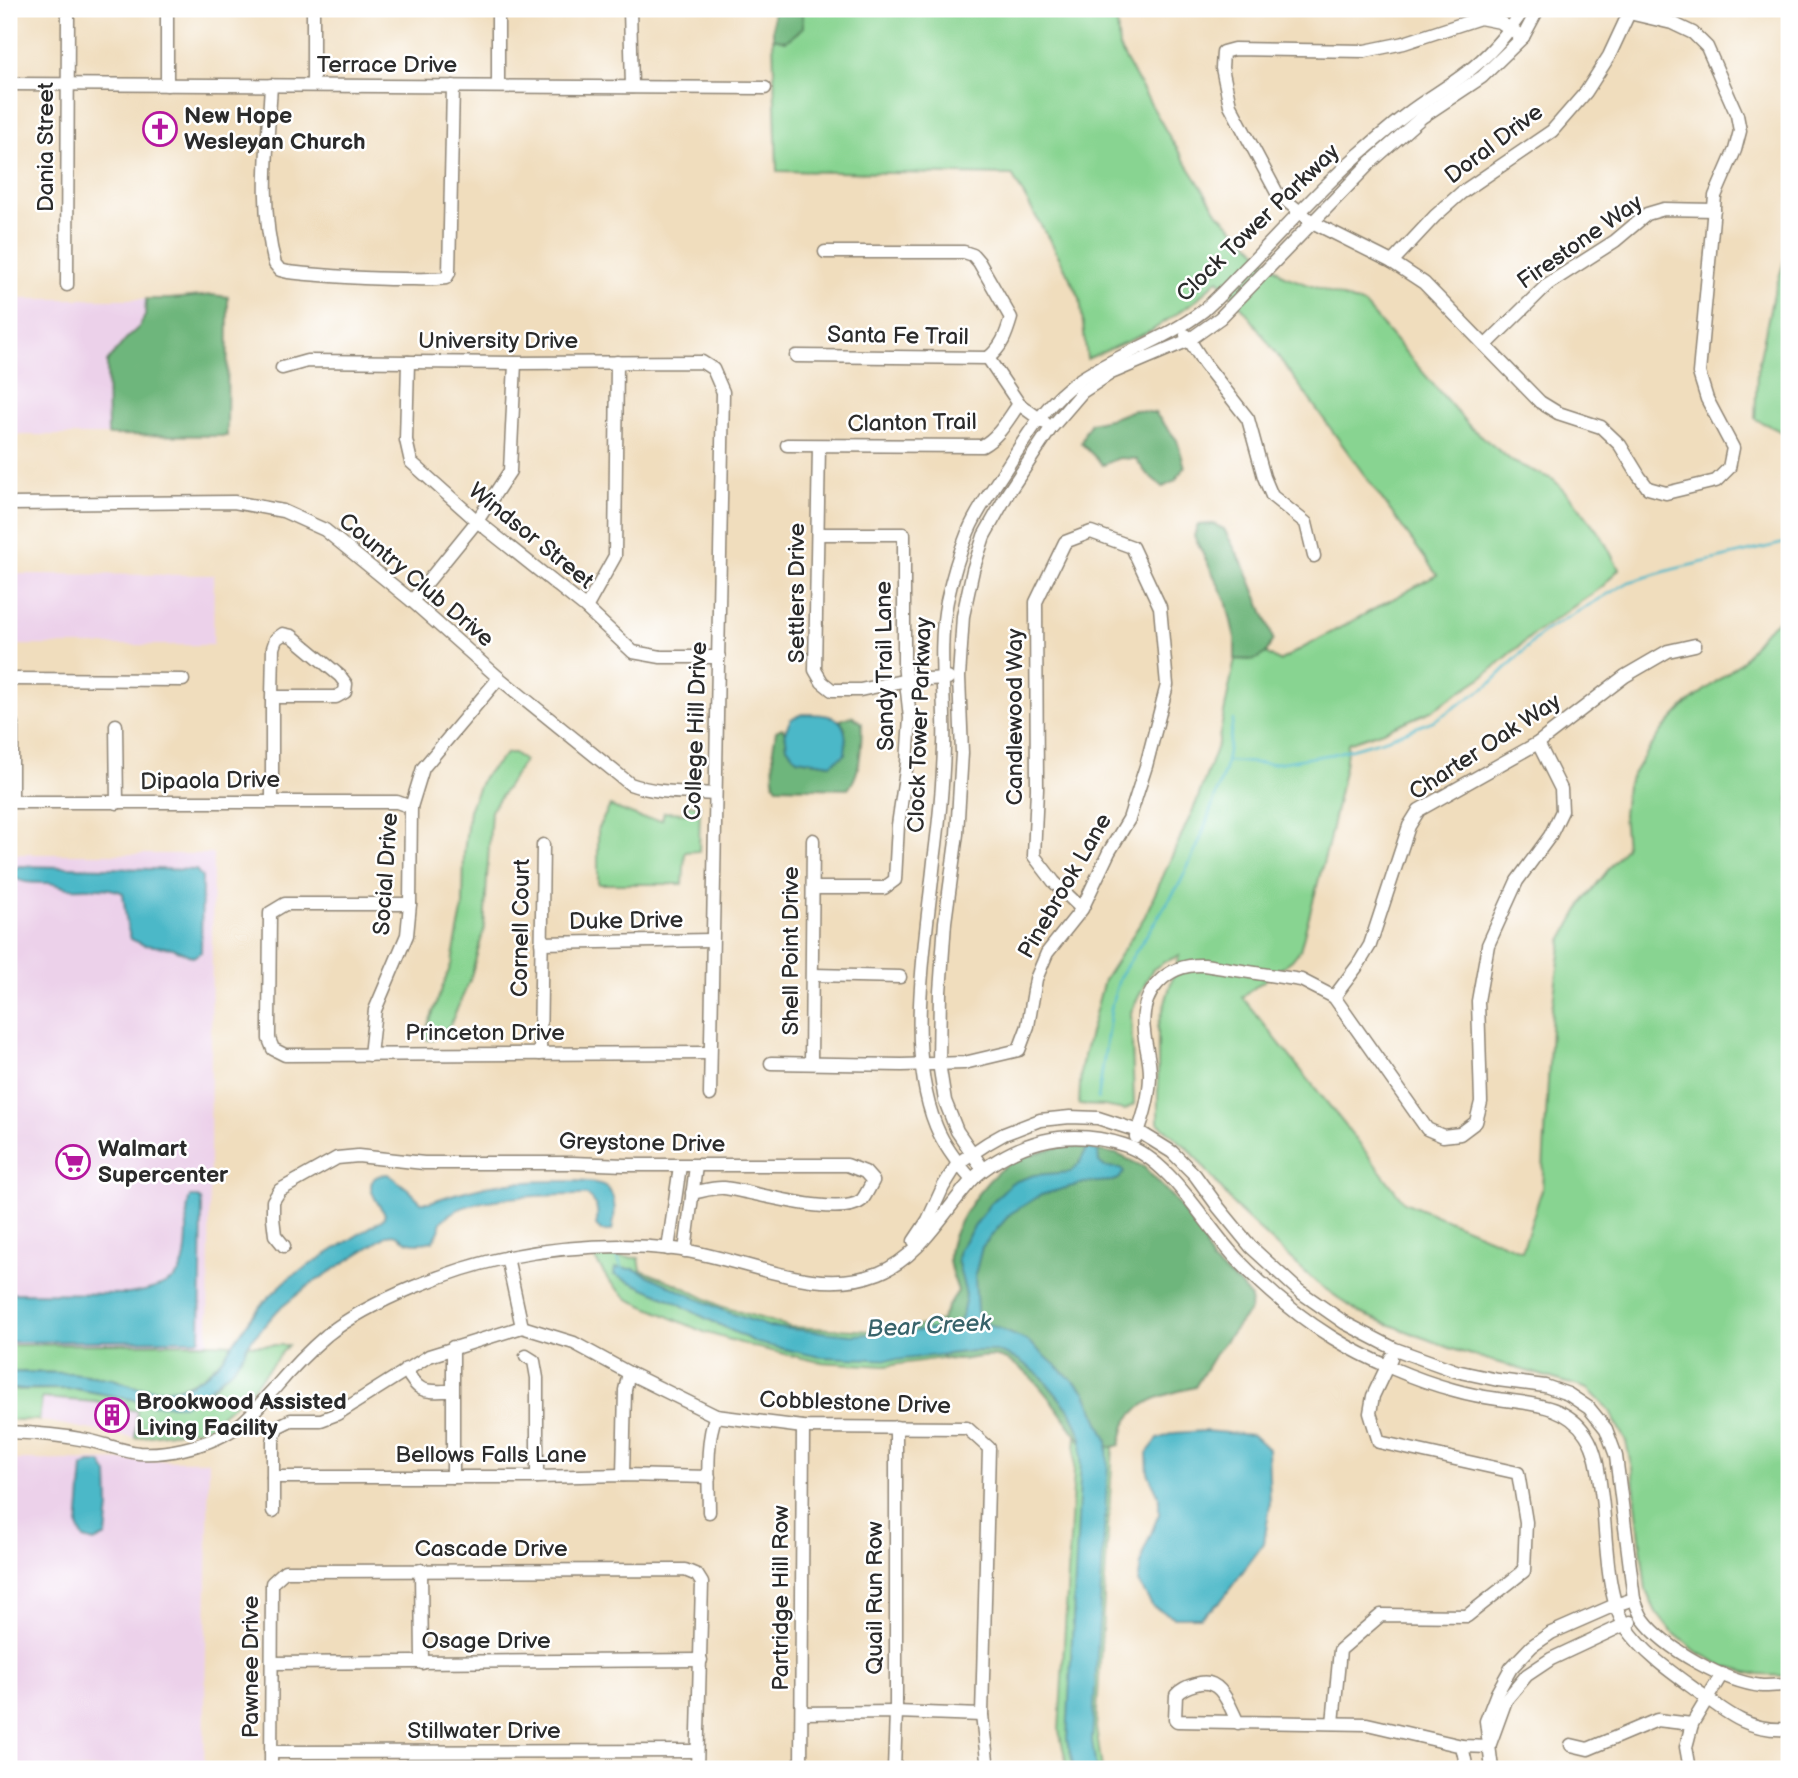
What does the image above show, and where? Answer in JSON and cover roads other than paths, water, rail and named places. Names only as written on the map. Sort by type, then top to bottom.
[{"type":"street","name":"Dania Street","points":[[67,285],[68,9]]},
{"type":"street","points":[[167,9],[167,85]]},
{"type":"street","points":[[313,9],[313,85]]},
{"type":"street","points":[[498,9],[498,86]]},
{"type":"street","points":[[630,9],[632,87]]},
{"type":"street","name":"Clock Tower Parkway","points":[[972,1181],[937,1130],[929,1105],[919,1033],[944,747],[942,645],[953,577],[968,532],[984,500],[1039,419],[1073,384],[1096,369],[1180,326],[1205,309],[1299,211],[1356,158],[1408,113],[1488,55],[1524,9]]},
{"type":"street","name":"Clock Tower Parkway","points":[[984,1169],[957,1131],[945,1101],[939,1063],[940,992],[957,834],[961,767],[959,677],[963,616],[984,536],[1008,493],[1051,428],[1082,392],[1111,373],[1189,340],[1220,318],[1371,162],[1422,117],[1482,76],[1523,37],[1538,9]]},
{"type":"street","points":[[1523,37],[1500,22],[1480,18],[1404,43],[1365,51],[1234,49],[1223,52],[1222,68],[1230,105],[1277,193],[1312,222],[1392,262],[1424,283],[1540,402],[1558,413],[1601,427],[1620,445],[1648,488],[1666,493],[1716,481],[1729,468],[1733,448],[1707,399],[1699,373],[1715,195],[1738,141],[1740,131],[1737,115],[1707,47],[1693,33],[1672,23],[1627,11]]},
{"type":"street","name":"Doral Drive","points":[[1392,262],[1435,216],[1461,193],[1552,131],[1586,92],[1609,56],[1627,11]]},
{"type":"street","name":"Terrace Drive","points":[[9,84],[765,88]]},
{"type":"street","points":[[271,85],[267,179],[268,216],[275,264],[280,270],[288,272],[385,279],[436,279],[446,278],[450,273],[453,86]]},
{"type":"street","name":"Firestone Way","points":[[1486,345],[1548,284],[1615,240],[1647,214],[1664,209],[1714,210]]},
{"type":"street","points":[[825,252],[964,252],[972,255],[979,262],[1011,318],[1004,340],[988,358]]},
{"type":"street","points":[[1180,326],[1204,363],[1248,419],[1272,496],[1306,523],[1314,556]]},
{"type":"street","name":"Santa Fe Trail","points":[[796,356],[988,358],[1019,404],[1051,428]]},
{"type":"street","name":"University Drive","points":[[282,368],[307,361],[702,362],[713,369]]},
{"type":"street","name":"Windsor Street","points":[[408,362],[406,440],[411,462],[477,521],[586,608],[634,652],[661,657],[719,657]]},
{"type":"street","points":[[586,608],[615,556],[617,362]]},
{"type":"street","points":[[412,601],[477,521],[510,471],[515,363]]},
{"type":"street","name":"College Hill Drive","points":[[710,1096],[723,392],[713,369]]},
{"type":"street","name":"Clanton Trail","points":[[787,445],[982,446],[991,442],[1019,404]]},
{"type":"street","name":"Settlers Drive","points":[[819,446],[815,670],[822,682],[832,690],[860,690],[907,681],[959,677]]},
{"type":"street","name":"Country Club Drive","points":[[9,504],[234,502],[283,511],[326,530],[499,678],[630,784],[653,790],[715,794]]},
{"type":"street","name":"Candlewood Way","points":[[1082,909],[1054,882],[1034,856],[1037,789],[1036,602],[1065,542],[1091,531]]},
{"type":"street","name":"Pinebrook Lane","points":[[939,1063],[964,1063],[1019,1049],[1028,1027],[1036,979],[1047,953],[1082,909],[1109,852],[1129,820],[1146,766],[1167,685],[1160,607],[1132,547],[1091,531]]},
{"type":"street","name":"Sandy Trail Lane","points":[[813,888],[884,888],[895,880],[910,718],[904,664],[904,534],[818,534]]},
{"type":"street","points":[[272,697],[336,697],[345,692],[346,684],[292,636],[283,634],[276,639],[273,648],[272,697],[272,801]]},
{"type":"street","name":"Charter Oak Way","points":[[1334,997],[1370,945],[1409,826],[1419,810],[1538,743],[1625,676],[1668,651],[1695,645]]},
{"type":"street","name":"Social Drive","points":[[370,1055],[375,1010],[407,935],[411,807],[423,768],[499,678]]},
{"type":"street","points":[[9,679],[183,680]]},
{"type":"street","points":[[10,802],[12,723]]},
{"type":"street","points":[[116,725],[117,803]]},
{"type":"street","points":[[1131,1147],[1144,1114],[1150,1076],[1143,1029],[1144,1012],[1150,993],[1161,980],[1186,966],[1204,965],[1301,980],[1334,997],[1427,1129],[1443,1136],[1460,1134],[1476,1122],[1481,1102],[1478,1001],[1488,945],[1517,881],[1550,836],[1562,811],[1561,789],[1538,743]]},
{"type":"street","name":"Dipaola Drive","points":[[10,802],[117,803],[197,796],[272,801],[397,802],[411,807]]},
{"type":"street","name":"Shell Point Drive","points":[[811,1063],[813,840]]},
{"type":"street","name":"Cornell Court","points":[[540,1054],[543,845]]},
{"type":"street","name":"Princeton Drive","points":[[410,905],[285,904],[270,913],[269,1039],[273,1049],[285,1055],[710,1053]]},
{"type":"street","name":"Duke Drive","points":[[541,943],[712,940]]},
{"type":"street","points":[[813,975],[900,977]]},
{"type":"street","points":[[771,1063],[939,1063]]},
{"type":"street","points":[[903,1259],[928,1220],[958,1163],[1004,1134],[1040,1121],[1070,1117],[1098,1118],[1138,1131],[1172,1152],[1195,1175],[1251,1247],[1299,1291],[1345,1323],[1395,1349],[1456,1371],[1545,1386],[1568,1394],[1589,1408],[1606,1429],[1616,1456],[1634,1599],[1641,1617],[1675,1650],[1722,1674],[1761,1686],[1789,1685]]},
{"type":"street","points":[[9,1432],[60,1435],[139,1453],[177,1451],[214,1440],[244,1422],[297,1362],[332,1332],[369,1309],[411,1289],[467,1268],[507,1258],[593,1247],[667,1248],[742,1263],[808,1281],[847,1281],[880,1272],[903,1259],[935,1228],[984,1169],[1012,1151],[1044,1139],[1095,1137],[1131,1147],[1160,1167],[1174,1180],[1238,1261],[1287,1306],[1335,1339],[1388,1366],[1451,1389],[1540,1405],[1559,1411],[1576,1422],[1589,1438],[1597,1461],[1615,1605],[1624,1625],[1645,1650],[1737,1720],[1756,1727],[1789,1729]]},
{"type":"street","name":"Greystone Drive","points":[[284,1246],[275,1235],[273,1201],[280,1190],[337,1158],[358,1156],[424,1163],[847,1166],[865,1172],[873,1181],[862,1200],[846,1206],[798,1202],[723,1188],[692,1193]]},
{"type":"street","points":[[667,1248],[680,1166]]},
{"type":"street","points":[[685,1251],[696,1166]]},
{"type":"street","points":[[273,1511],[273,1441],[277,1427],[291,1420],[321,1420],[337,1414],[429,1356],[522,1327],[507,1258]]},
{"type":"street","points":[[1287,1306],[1299,1291]]},
{"type":"street","name":"Cobblestone Drive","points":[[522,1327],[574,1343],[716,1416],[803,1427],[967,1428],[989,1448],[982,1715],[988,1769]]},
{"type":"street","points":[[453,1347],[453,1477]]},
{"type":"street","points":[[1333,1723],[1340,1650],[1381,1615],[1467,1616],[1524,1571],[1526,1522],[1518,1474],[1379,1442],[1370,1413],[1373,1396],[1395,1349]]},
{"type":"street","points":[[526,1356],[534,1362],[537,1378],[537,1477]]},
{"type":"street","points":[[407,1370],[413,1384],[425,1391],[452,1391]]},
{"type":"street","points":[[623,1475],[625,1390],[629,1373]]},
{"type":"street","points":[[709,1512],[712,1426],[716,1416]]},
{"type":"street","name":"Partridge Hill Row","points":[[801,1769],[803,1427]]},
{"type":"street","name":"Quail Run Row","points":[[894,1769],[896,1427]]},
{"type":"street","points":[[9,1440],[60,1435]]},
{"type":"street","name":"Bellows Falls Lane","points":[[273,1477],[709,1477]]},
{"type":"street","points":[[421,1570],[422,1662]]},
{"type":"street","name":"Cascade Drive","points":[[285,1571],[685,1570],[697,1575],[702,1583],[701,1660]]},
{"type":"street","name":"Pawnee Drive","points":[[271,1769],[272,1583],[285,1571]]},
{"type":"street","points":[[1492,1769],[1486,1721],[1511,1668],[1532,1646],[1551,1633],[1634,1599]]},
{"type":"street","points":[[1489,1747],[1507,1700],[1527,1675],[1551,1659],[1641,1617]]},
{"type":"street","points":[[697,1769],[701,1660]]},
{"type":"street","name":"Osage Drive","points":[[272,1662],[701,1660]]},
{"type":"street","points":[[1690,1769],[1686,1747],[1692,1724],[1722,1674]]},
{"type":"street","points":[[1238,1723],[1218,1686],[1210,1682],[1188,1686],[1176,1695],[1177,1721],[1238,1723],[1367,1724],[1462,1746],[1489,1747]]},
{"type":"street","points":[[802,1713],[982,1715]]},
{"type":"street","points":[[1571,1745],[1588,1749],[1657,1720],[1692,1724]]},
{"type":"street","points":[[1462,1746],[1466,1769]]},
{"type":"street","name":"Stillwater Drive","points":[[271,1752],[697,1751]]},
{"type":"water","points":[[802,714],[823,715],[838,720],[845,732],[845,754],[831,764],[797,759],[787,747],[785,731],[791,719]]},
{"type":"water","points":[[19,866],[196,870],[202,877],[201,952],[193,957],[173,948],[144,945],[131,939],[123,893],[103,888],[69,888],[50,883],[22,881],[15,878],[14,869]]},
{"type":"water","points":[[1087,1148],[1098,1151],[1099,1162],[1105,1167],[1121,1168],[1124,1172],[1119,1179],[1084,1183],[1041,1195],[1010,1214],[982,1247],[975,1275],[977,1312],[981,1321],[1028,1341],[1085,1391],[1107,1440],[1108,1466],[1092,1741],[1096,1769],[1074,1769],[1067,1740],[1082,1438],[1071,1412],[1042,1377],[1019,1360],[996,1351],[972,1351],[897,1360],[820,1357],[757,1343],[674,1301],[614,1275],[615,1268],[634,1269],[722,1310],[770,1327],[853,1335],[958,1326],[966,1295],[957,1259],[959,1249],[989,1205],[1011,1183],[1034,1175],[1070,1172],[1079,1164]]},
{"type":"water","points":[[388,1174],[421,1202],[507,1183],[596,1183],[609,1190],[614,1201],[612,1231],[601,1231],[596,1226],[597,1209],[587,1195],[488,1201],[453,1212],[442,1221],[433,1241],[412,1243],[397,1235],[388,1235],[308,1286],[278,1310],[247,1345],[232,1369],[197,1399],[184,1405],[152,1405],[76,1389],[9,1389],[9,1372],[72,1373],[113,1379],[136,1387],[165,1390],[187,1386],[208,1373],[221,1360],[253,1315],[289,1278],[383,1219],[385,1214],[374,1196],[371,1184],[373,1179]]},
{"type":"water","points":[[190,1197],[201,1200],[202,1207],[200,1338],[9,1342],[9,1293],[129,1294],[156,1288],[175,1278],[185,1258]]},
{"type":"water","points":[[1204,1431],[1253,1435],[1268,1449],[1270,1505],[1264,1543],[1220,1602],[1200,1617],[1174,1617],[1153,1607],[1138,1582],[1143,1553],[1159,1514],[1159,1496],[1148,1473],[1147,1453],[1158,1439],[1174,1433]]},
{"type":"water","points":[[90,1463],[101,1463],[108,1474],[106,1536],[94,1542],[84,1539],[78,1527],[83,1467]]},
{"type":"waterway","points":[[1226,761],[1270,764],[1333,754],[1386,739],[1435,720],[1489,685],[1544,631],[1629,582],[1789,542]]},
{"type":"waterway","points":[[1098,1099],[1112,1003],[1120,976],[1180,883],[1199,843],[1225,769],[1233,720]]},
{"type":"waterway","name":"Bear Creek","points":[[616,1255],[623,1270]]},
{"type":"place","name":"New Hope Wesleyan Church","points":[[160,129]]},
{"type":"place","name":"Walmart Supercenter","points":[[73,1162]]},
{"type":"place","name":"Brookwood Assisted Living Facility","points":[[112,1415]]}]
